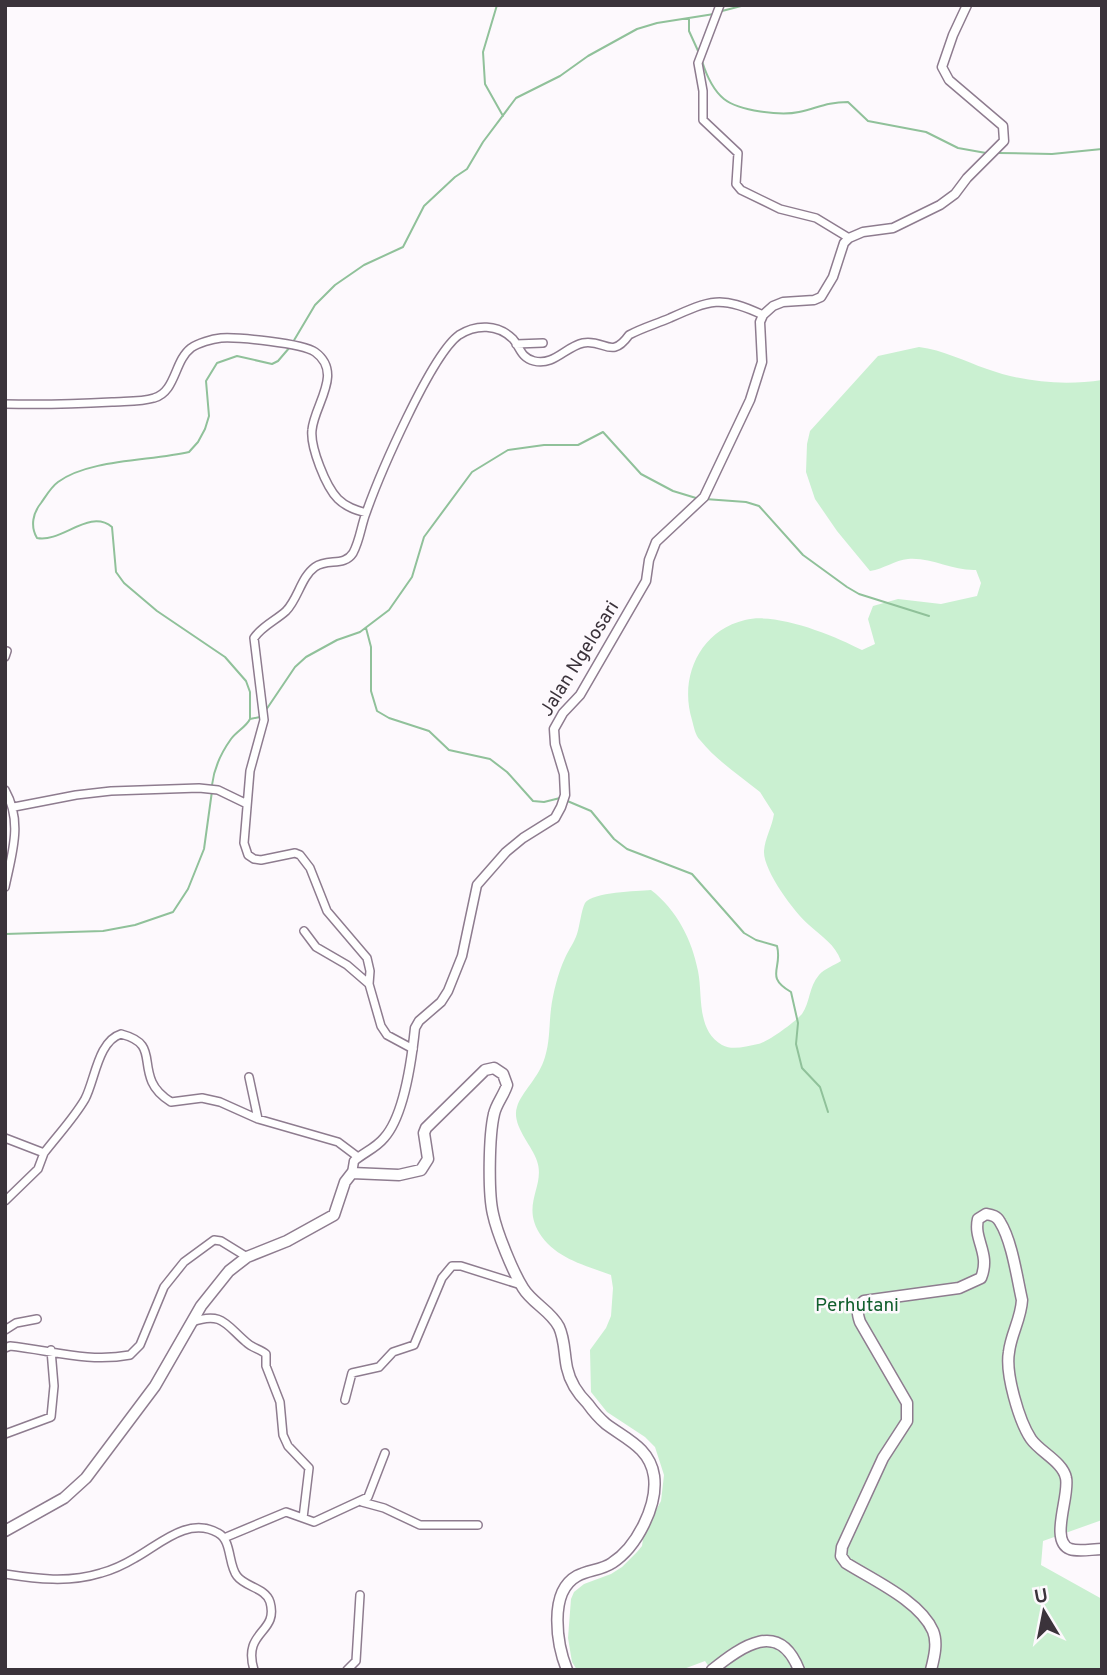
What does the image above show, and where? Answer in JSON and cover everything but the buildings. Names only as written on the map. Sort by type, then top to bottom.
[{"type":"main road","points":[[5,1531],[64,1498],[86,1478],[155,1386],[201,1306],[229,1271],[247,1257],[287,1241],[334,1214],[345,1182],[352,1173],[399,1175],[421,1170],[428,1159],[424,1132],[429,1124],[488,1069],[501,1072],[507,1085],[494,1113],[491,1156],[491,1203],[496,1225],[521,1285],[531,1300],[557,1323],[572,1384],[604,1422],[645,1452],[654,1474],[653,1502],[626,1552],[606,1567],[577,1576],[564,1590],[558,1612],[559,1640],[567,1670]]},
{"type":"main road","points":[[931,1670],[934,1656],[933,1631],[918,1609],[846,1563],[841,1556],[841,1550],[883,1458],[907,1421],[908,1411],[907,1403],[860,1322],[857,1312],[864,1301],[959,1288],[981,1279],[985,1260],[976,1227],[978,1219],[986,1214],[1001,1223],[1022,1300],[1009,1351],[1012,1389],[1032,1440],[1060,1467],[1067,1480],[1060,1532],[1062,1542],[1075,1550],[1102,1549]]},
{"type":"main road","points":[[712,1670],[735,1652],[765,1640],[785,1646],[799,1670]]},
{"type":"street","points":[[412,1049],[387,1035],[381,1026],[369,984],[367,958],[327,911],[310,868],[300,855],[289,853],[261,860],[248,855],[244,843],[250,771],[264,720],[254,638],[262,628],[287,610],[311,571],[325,562],[340,562],[351,557],[366,513],[438,358],[449,343],[462,333],[480,327],[502,331],[527,358],[548,361],[583,343],[607,348],[622,345],[629,335],[701,303],[722,302],[748,308],[763,315],[783,302],[821,297],[833,277],[844,243],[849,238],[863,232],[893,228],[940,205],[955,194],[1000,146],[1005,136],[1003,126],[949,80],[942,67],[967,5]]},
{"type":"street","points":[[720,8],[700,54],[697,69],[703,91],[703,120],[738,153],[738,187],[780,209],[816,218],[849,238]]},
{"type":"street","name":"Jalan Ngelosari","points":[[358,1157],[384,1139],[391,1129],[407,1081],[415,1028],[418,1021],[441,1002],[448,991],[462,956],[477,885],[506,852],[555,818],[561,807],[565,795],[564,774],[554,736],[558,722],[580,695],[642,589],[656,542],[701,499],[757,382],[762,362],[760,322],[763,315]]},
{"type":"street","points":[[5,404],[70,405],[155,398],[166,390],[182,358],[190,349],[220,338],[301,346],[314,351],[323,361],[328,374],[326,389],[312,430],[313,447],[320,466],[336,498],[349,508],[366,513]]},
{"type":"street","points":[[516,344],[543,343]]},
{"type":"street","points":[[13,807],[111,791],[199,788],[218,790],[247,804]]},
{"type":"street","points":[[5,790],[17,824],[5,887]]},
{"type":"street","points":[[304,931],[316,947],[347,965],[369,984]]},
{"type":"street","points":[[5,1201],[38,1169],[44,1153],[84,1100],[108,1044],[114,1036],[121,1034],[144,1047],[148,1055],[151,1082],[160,1094],[171,1102],[202,1098],[220,1102],[258,1119],[338,1142],[358,1157],[352,1165],[352,1173]]},
{"type":"street","points":[[249,1077],[258,1119]]},
{"type":"street","points":[[5,1138],[44,1153]]},
{"type":"street","points":[[5,1348],[10,1346],[51,1350],[73,1357],[130,1356],[140,1345],[164,1287],[184,1262],[214,1240],[221,1241],[247,1257]]},
{"type":"street","points":[[345,1400],[352,1373],[377,1368],[393,1352],[414,1345],[442,1278],[452,1266],[460,1266],[521,1285]]},
{"type":"street","points":[[191,1322],[204,1318],[220,1320],[232,1327],[248,1344],[266,1354],[266,1366],[280,1402],[282,1435],[289,1447],[309,1468],[303,1518]]},
{"type":"street","points":[[5,1330],[16,1323],[37,1319]]},
{"type":"street","points":[[5,1434],[51,1417],[54,1386],[51,1350]]},
{"type":"street","points":[[224,1538],[286,1512],[314,1522],[362,1502],[369,1495],[385,1453]]},
{"type":"street","points":[[362,1502],[384,1508],[420,1525],[478,1525]]},
{"type":"street","points":[[5,1574],[38,1579],[75,1579],[102,1573],[134,1559],[186,1529],[219,1533],[224,1538],[236,1575],[243,1582],[263,1592],[271,1604],[269,1625],[255,1639],[251,1649],[254,1670]]},
{"type":"street","points":[[347,1670],[356,1661],[359,1595]]},
{"type":"green space","name":"Perhutani","points":[[919,347],[1029,380],[1073,383],[1102,380],[1102,1520],[1043,1541],[1041,1565],[1102,1599],[1102,1670],[711,1670],[705,1661],[681,1670],[577,1670],[572,1662],[568,1638],[574,1592],[584,1584],[622,1567],[642,1546],[644,1532],[661,1501],[664,1475],[655,1447],[645,1437],[607,1412],[591,1392],[590,1350],[611,1316],[611,1275],[574,1261],[556,1251],[542,1237],[533,1215],[539,1170],[517,1121],[517,1107],[545,1057],[556,983],[577,934],[585,903],[590,899],[616,893],[651,890],[660,898],[676,916],[692,948],[698,971],[704,1021],[714,1038],[726,1047],[740,1048],[758,1044],[788,1026],[802,1014],[819,975],[841,961],[832,945],[796,911],[768,869],[764,851],[774,814],[760,792],[721,761],[698,738],[689,704],[688,688],[696,658],[705,645],[715,634],[745,620],[773,619],[805,626],[862,650],[875,644],[868,619],[873,606],[898,599],[941,604],[977,596],[981,583],[976,570],[908,559],[870,571],[815,499],[806,472],[810,431],[878,356]]},
{"type":"waterway","points":[[497,5],[483,52],[485,84],[503,116]]},
{"type":"waterway","points":[[722,11],[745,5]]},
{"type":"waterway","points":[[293,342],[315,305],[335,285],[364,265],[403,247],[424,206],[467,169],[483,142],[516,98],[560,76],[588,56],[637,29],[714,14]]},
{"type":"waterway","points":[[689,18],[689,31],[699,53]]},
{"type":"waterway","points":[[702,61],[716,91],[724,99],[740,107],[760,112],[791,113],[848,102],[868,121],[926,132],[958,148],[986,153]]},
{"type":"waterway","points":[[998,153],[1052,154],[1102,149]]},
{"type":"waterway","points":[[250,719],[250,692],[246,681],[225,657],[157,611],[124,583],[116,572],[112,527],[94,521],[56,536],[37,538],[33,520],[38,507],[51,489],[71,474],[103,465],[189,452],[205,429],[209,416],[206,381],[217,363],[237,356],[272,364],[290,347]]},
{"type":"waterway","points":[[266,710],[295,667],[306,657],[337,640],[360,632],[389,610],[412,577],[424,537],[472,472],[508,450],[544,445],[578,445],[603,432],[641,474],[673,491],[696,498]]},
{"type":"waterway","points":[[705,499],[746,502],[759,506],[803,555],[847,587],[859,594],[929,616]]},
{"type":"waterway","points":[[366,628],[371,647],[371,691],[377,711],[389,718],[429,731],[449,750],[490,759],[507,772],[533,801],[544,802],[560,798]]},
{"type":"waterway","points":[[212,785],[218,761],[231,739],[250,719],[260,717]]},
{"type":"waterway","points":[[5,934],[103,931],[135,925],[173,912],[188,889],[204,849],[212,791]]},
{"type":"waterway","points":[[565,800],[591,811],[614,839],[627,849],[692,874],[744,933],[756,940],[777,946],[776,976],[791,992],[798,1023],[796,1044],[802,1068],[820,1087],[828,1112]]}]
